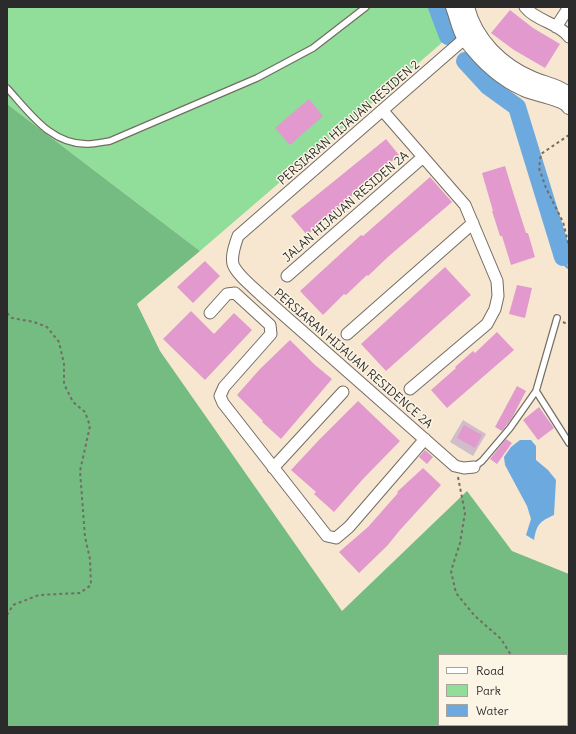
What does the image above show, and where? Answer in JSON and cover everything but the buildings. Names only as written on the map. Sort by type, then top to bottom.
[{"type":"street","points":[[453,7],[459,26],[465,38],[494,70],[514,85],[569,103]]},
{"type":"street","points":[[467,7],[471,21],[482,40],[490,50],[512,68],[533,79],[558,88],[569,103]]},
{"type":"street","points":[[525,7],[538,18],[564,31],[569,37]]},
{"type":"street","points":[[556,27],[569,7]]},
{"type":"street","name":"PERSIARAN HIJAUAN RESIDEN 2","points":[[233,250],[238,236],[476,29]]},
{"type":"street","name":"JALAN HIJAUAN RESIDEN 2A","points":[[383,111],[465,205],[497,281],[498,296],[495,309],[487,324],[410,389]]},
{"type":"street","name":"JALAN HIJAUAN RESIDEN 2A","points":[[286,276],[423,157]]},
{"type":"street","points":[[347,334],[473,223]]},
{"type":"street","name":"PERSIARAN HIJAUAN RESIDENCE 2A","points":[[233,250],[233,264],[238,272],[261,295],[455,466]]},
{"type":"street","points":[[210,313],[227,294],[235,293],[270,326],[271,334],[224,387],[220,396],[223,403],[327,536],[336,538],[349,527],[425,439]]},
{"type":"street","points":[[273,468],[343,392]]},
{"type":"street","points":[[455,466],[464,468],[474,467]]},
{"type":"lane","points":[[7,88],[38,123],[50,133],[69,142],[88,144],[110,141],[257,78],[313,48],[366,7]]},
{"type":"lane","points":[[474,467],[482,461],[510,428],[536,391],[557,318]]},
{"type":"lane","points":[[536,391],[569,443]]},
{"type":"path","points":[[569,135],[541,154],[539,168],[546,188],[563,222],[569,246]]},
{"type":"path","points":[[7,313],[12,318],[34,322],[47,327],[60,342],[64,364],[64,384],[73,402],[85,412],[90,426],[80,471],[85,536],[90,559],[91,585],[80,593],[38,595],[13,605],[7,615]]},
{"type":"path","points":[[455,466],[465,513],[460,543],[451,571],[456,593],[474,616],[501,639],[510,654]]},
{"type":"shaded area","points":[[463,420],[486,434],[473,456],[450,442]]},
{"type":"green space","points":[[7,7],[430,7],[444,41],[200,251],[7,104]]},
{"type":"green space","points":[[7,104],[200,251],[137,304],[160,351],[342,611],[467,491],[512,551],[569,574],[569,727],[7,727]]},
{"type":"water","points":[[520,440],[531,440],[536,446],[536,460],[548,470],[556,480],[554,515],[540,524],[536,530],[534,540],[526,535],[531,519],[527,506],[505,465],[504,457],[511,447]]},
{"type":"waterway","points":[[437,7],[448,36]]},
{"type":"waterway","points":[[465,61],[488,86],[517,107],[563,257]]},
{"type":"waterway","points":[[569,254],[563,257],[566,266],[569,268]]}]
